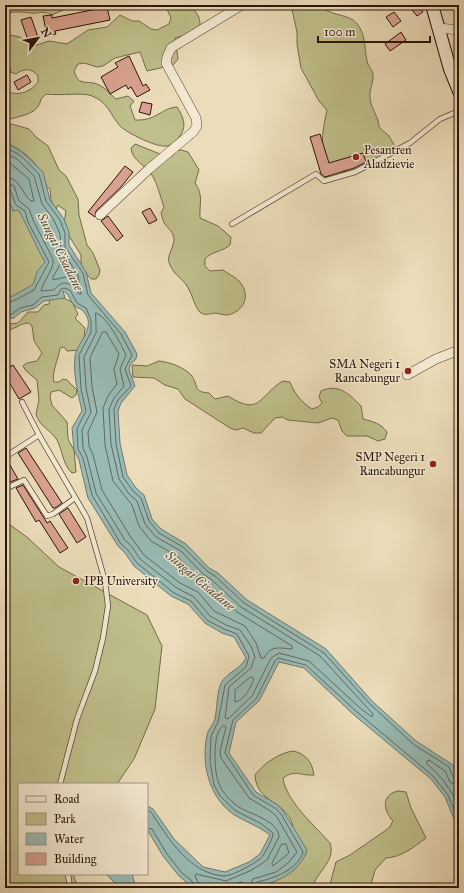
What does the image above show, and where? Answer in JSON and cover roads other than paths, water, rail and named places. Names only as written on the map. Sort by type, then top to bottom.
[{"type":"main road","points":[[432,5],[440,28],[450,69],[459,91]]},
{"type":"street","points":[[100,215],[149,168],[194,132],[197,126],[196,118],[166,63],[166,57],[171,48],[242,5]]},
{"type":"street","points":[[440,28],[459,30]]},
{"type":"street","points":[[407,375],[459,350]]},
{"type":"lane","points":[[232,224],[316,174],[324,181],[355,172],[410,143],[440,119],[459,111]]},
{"type":"lane","points":[[22,402],[87,518],[98,550],[105,581],[108,606],[103,638],[95,671],[74,731],[60,783]]},
{"type":"lane","points":[[5,457],[40,435]]},
{"type":"lane","points":[[5,489],[24,480],[47,516],[53,514],[76,498]]},
{"type":"lane","points":[[68,875],[70,888]]},
{"type":"water","name":"Sungai Cisadane","points":[[5,142],[22,152],[43,172],[50,200],[64,219],[69,232],[69,245],[86,272],[91,293],[125,332],[137,354],[136,359],[130,365],[129,370],[135,386],[121,403],[118,411],[120,443],[127,475],[136,488],[144,495],[152,519],[161,529],[186,544],[209,568],[218,573],[247,600],[326,649],[372,701],[416,741],[453,765],[459,781],[459,831],[445,797],[431,779],[354,715],[304,668],[279,662],[259,701],[236,722],[229,753],[256,792],[278,805],[284,812],[307,850],[304,858],[296,868],[286,876],[274,882],[248,887],[193,888],[179,876],[163,856],[148,831],[148,806],[153,809],[174,839],[203,867],[225,872],[249,862],[260,854],[270,835],[233,814],[225,807],[218,799],[213,789],[206,768],[205,746],[208,731],[215,719],[221,683],[244,662],[246,658],[234,637],[222,633],[205,623],[188,604],[171,596],[134,566],[118,546],[88,498],[79,460],[74,450],[72,428],[82,411],[75,377],[75,356],[88,328],[87,316],[82,310],[72,303],[67,294],[63,291],[65,298],[44,301],[35,308],[21,312],[14,318],[5,319],[5,299],[33,284],[37,272],[45,262],[20,213],[18,210],[13,211],[5,189]]},
{"type":"water","points":[[107,875],[132,875],[136,888],[113,888],[115,883]]},
{"type":"place","name":"Pesantren Aladzievie","points":[[356,157]]},
{"type":"place","name":"SMA Negeri 1 Rancabungur","points":[[408,371]]},
{"type":"place","name":"SMP Negeri 1 Rancabungur","points":[[433,464]]},
{"type":"place","name":"IPB University","points":[[76,581]]}]
